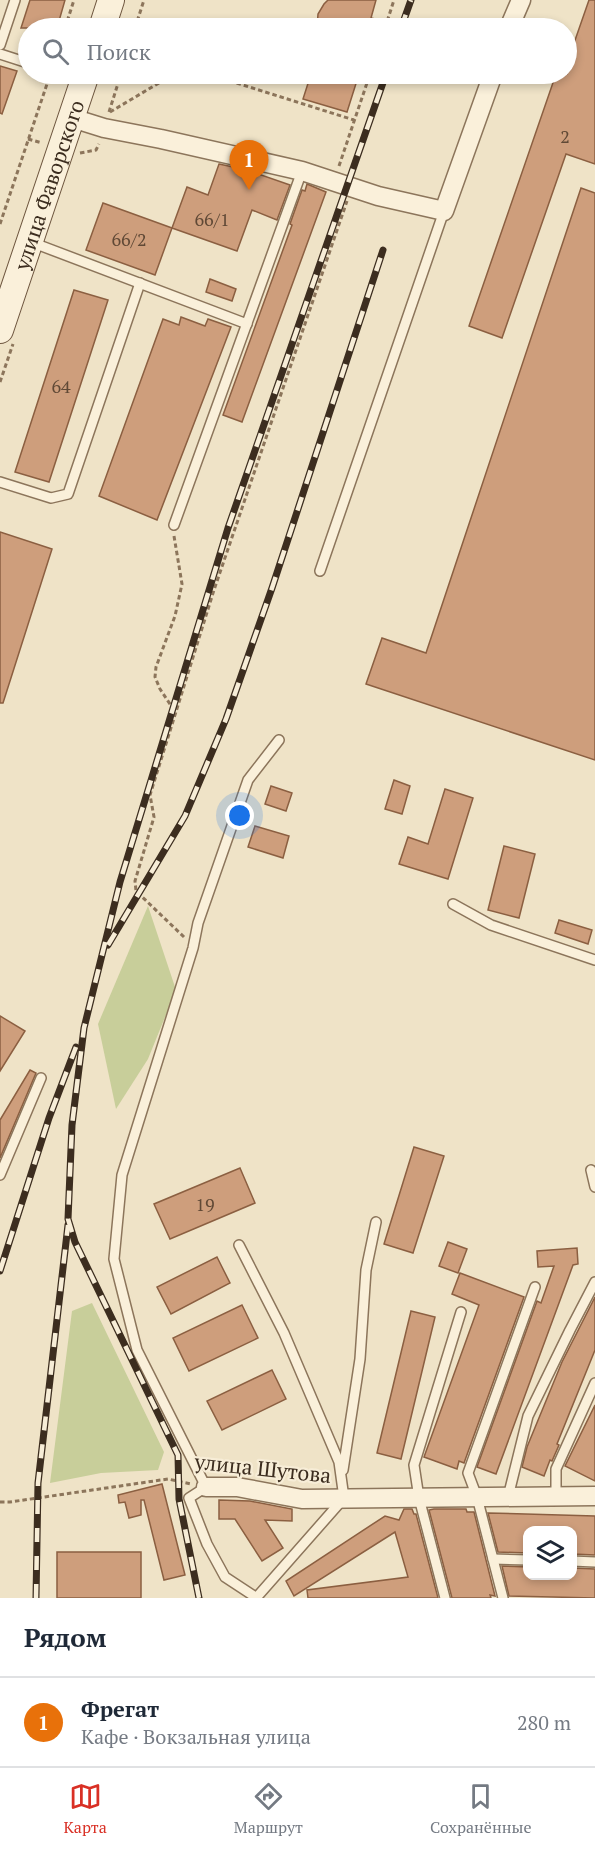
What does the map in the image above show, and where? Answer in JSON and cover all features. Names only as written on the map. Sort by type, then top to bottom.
[{"type":"street","points":[[105,18],[111,0]]},
{"type":"street","points":[[513,18],[521,0]]},
{"type":"street","name":"улица Фаворского","points":[[0,330],[72,118],[76,84]]},
{"type":"street","points":[[72,118],[104,129],[161,139],[302,171],[352,188],[444,211],[489,84]]},
{"type":"street","name":"улица Шутова","points":[[206,1487],[237,1487],[302,1499],[595,1496]]},
{"type":"lane","points":[[0,45],[15,0]]},
{"type":"lane","points":[[0,54],[18,60]]},
{"type":"lane","points":[[174,525],[302,171]]},
{"type":"lane","points":[[320,571],[444,211]]},
{"type":"lane","points":[[31,242],[247,324]]},
{"type":"lane","points":[[0,482],[51,498],[69,494],[140,283]]},
{"type":"lane","points":[[239,1245],[284,1333],[339,1462],[344,1498],[257,1598],[225,1577],[207,1544],[189,1498],[206,1487],[137,1350],[114,1259],[122,1175],[193,948],[198,923],[248,780],[279,740]]},
{"type":"lane","points":[[453,904],[491,925],[595,960]]},
{"type":"lane","points":[[0,1175],[41,1078]]},
{"type":"lane","points":[[591,1170],[595,1187]]},
{"type":"lane","points":[[342,1478],[360,1359],[366,1270],[376,1222]]},
{"type":"lane","points":[[508,1497],[528,1416],[595,1282]]},
{"type":"lane","points":[[503,1598],[477,1497],[468,1473],[535,1287]]},
{"type":"lane","points":[[445,1598],[419,1498],[414,1465],[461,1312]]},
{"type":"lane","points":[[556,1497],[556,1469],[595,1383]]},
{"type":"lane","points":[[493,1558],[523,1560]]},
{"type":"lane","points":[[577,1561],[595,1562]]},
{"type":"path","points":[[68,18],[74,0]]},
{"type":"path","points":[[138,18],[144,0]]},
{"type":"path","points":[[388,18],[394,0]]},
{"type":"path","points":[[0,224],[47,84]]},
{"type":"path","points":[[121,115],[109,112],[157,84]]},
{"type":"path","points":[[240,84],[354,120]]},
{"type":"path","points":[[340,162],[367,84]]},
{"type":"path","points":[[193,948],[178,929],[136,891],[135,881],[154,817],[150,795],[214,590],[352,188]]},
{"type":"path","points":[[174,525],[173,534],[182,585],[175,616],[156,667],[155,677],[176,713]]},
{"type":"path","name":"улица Шутова","points":[[0,1502],[168,1479],[206,1487]]},
{"type":"green space","points":[[148,906],[176,990],[148,1059],[116,1109],[98,1024]]},
{"type":"green space","points":[[92,1303],[164,1452],[158,1470],[101,1473],[50,1483],[72,1311]]},
{"type":"building","points":[[30,0],[65,0],[60,18],[24,18]]},
{"type":"building","points":[[328,0],[376,0],[371,18],[318,18]]},
{"type":"building","points":[[589,0],[595,0],[595,164],[566,154],[502,338],[469,326],[553,84],[577,84],[577,34]]},
{"type":"building","points":[[0,66],[17,71],[2,114],[0,113]]},
{"type":"building","points":[[308,84],[356,84],[347,112],[303,99]]},
{"type":"building","points":[[219,164],[247,170],[290,185],[277,220],[252,210],[237,251],[172,228],[187,187],[208,195]]},
{"type":"building","points":[[307,184],[326,192],[242,422],[223,415],[292,225],[290,224],[302,190],[305,191]]},
{"type":"building","points":[[581,188],[595,193],[595,760],[366,684],[382,638],[426,653]]},
{"type":"building","points":[[103,203],[172,228],[155,275],[86,250]]},
{"type":"building","points":[[210,279],[236,289],[232,301],[206,292]]},
{"type":"building","points":[[74,290],[108,300],[49,482],[15,472]]},
{"type":"building","points":[[181,317],[205,326],[208,319],[231,327],[157,520],[99,496],[163,319],[179,325]]},
{"type":"building","points":[[0,532],[52,549],[3,703],[0,703]]},
{"type":"building","points":[[394,780],[410,786],[402,814],[385,809]]},
{"type":"building","points":[[271,786],[292,793],[286,811],[265,804]]},
{"type":"building","points":[[445,789],[473,798],[448,879],[399,864],[408,837],[428,844]]},
{"type":"building","points":[[255,826],[289,836],[283,858],[248,847]]},
{"type":"building","points":[[504,846],[535,854],[519,918],[488,910]]},
{"type":"building","points":[[559,920],[592,930],[588,944],[555,933]]},
{"type":"building","points":[[0,1016],[25,1031],[0,1071]]},
{"type":"building","points":[[30,1070],[36,1073],[0,1158],[0,1120]]},
{"type":"building","points":[[414,1147],[444,1156],[413,1253],[384,1244]]},
{"type":"building","points":[[240,1168],[255,1203],[170,1239],[154,1204]]},
{"type":"building","points":[[448,1242],[467,1249],[458,1273],[439,1266]]},
{"type":"building","points":[[577,1248],[578,1264],[573,1265],[496,1474],[477,1467],[537,1301],[541,1303],[554,1266],[538,1267],[537,1251]]},
{"type":"building","points":[[217,1257],[230,1283],[171,1314],[157,1287]]},
{"type":"building","points":[[460,1273],[524,1297],[464,1463],[459,1461],[457,1469],[424,1457],[479,1305],[452,1294]]},
{"type":"building","points":[[595,1297],[595,1350],[557,1444],[559,1445],[544,1476],[522,1467],[527,1447],[562,1362]]},
{"type":"building","points":[[242,1305],[258,1338],[189,1371],[173,1338]]},
{"type":"building","points":[[411,1311],[435,1317],[401,1459],[377,1453]]},
{"type":"building","points":[[272,1370],[286,1399],[222,1430],[207,1401]]},
{"type":"building","points":[[595,1405],[595,1481],[565,1466]]},
{"type":"building","points":[[162,1484],[185,1575],[164,1580],[144,1500],[141,1500],[141,1515],[129,1518],[125,1502],[119,1503],[118,1495]]},
{"type":"building","points":[[219,1500],[250,1501],[292,1509],[292,1521],[265,1520],[283,1548],[262,1561],[235,1519],[219,1519]]},
{"type":"building","points":[[404,1509],[412,1509],[416,1514],[438,1598],[308,1598],[307,1590],[408,1577],[395,1532],[294,1596],[286,1581],[385,1516],[399,1520]]},
{"type":"building","points":[[466,1509],[467,1512],[474,1512],[495,1596],[490,1595],[491,1598],[452,1598],[429,1510]]},
{"type":"building","points":[[488,1513],[595,1516],[595,1555],[577,1554],[577,1526],[523,1526],[523,1553],[498,1552]]},
{"type":"building","points":[[57,1552],[141,1552],[141,1598],[57,1598]]},
{"type":"building","points":[[502,1566],[523,1567],[523,1580],[577,1580],[577,1568],[595,1569],[595,1598],[509,1596]]},
{"type":"railway","points":[[405,18],[411,0]]},
{"type":"railway","points":[[199,1598],[179,1499],[178,1455],[75,1242],[68,1219],[72,1125],[84,1028],[120,882],[228,528],[383,84]]},
{"type":"railway","points":[[108,945],[185,816],[226,719],[272,588],[383,250]]},
{"type":"railway","points":[[0,1271],[49,1118],[76,1047]]},
{"type":"railway","points":[[36,1598],[38,1483],[68,1225]]},
{"type":"place","name":"Фрегат","points":[[249,190]]}]
